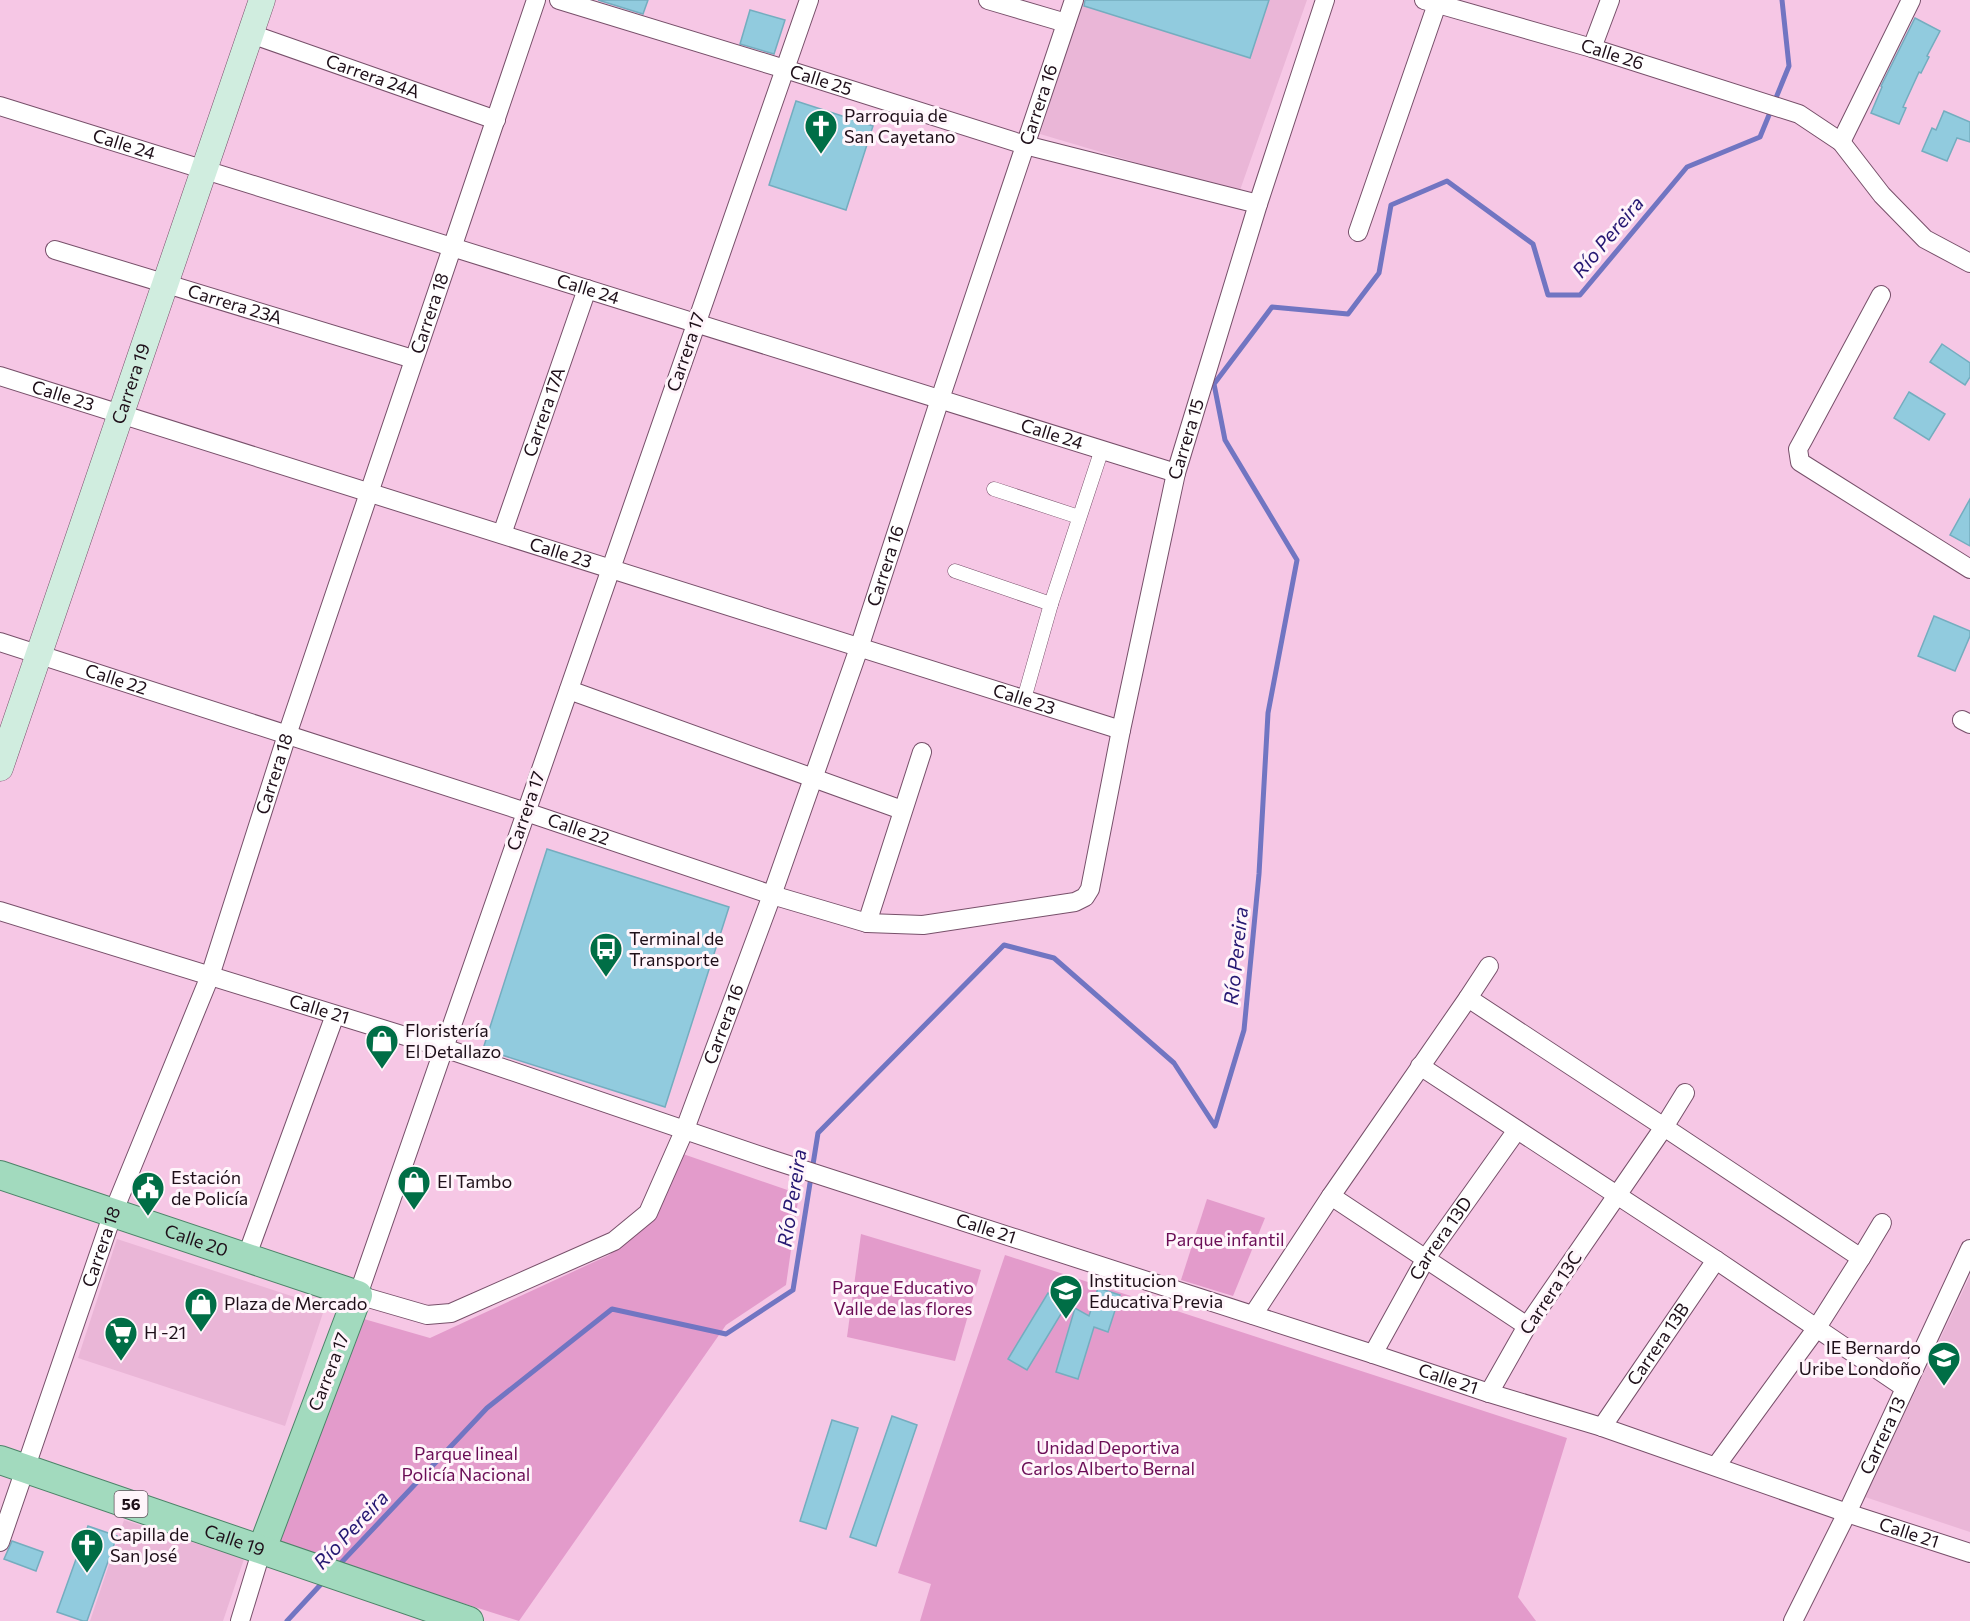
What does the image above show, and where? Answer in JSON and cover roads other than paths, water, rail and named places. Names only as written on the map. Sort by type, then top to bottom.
[{"type":"main road","name":"Carrera 19","points":[[0,768],[262,0]]},
{"type":"main road","name":"Calle 20","points":[[0,1175],[358,1295]]},
{"type":"main road","name":"Carrera 17","points":[[262,1549],[358,1295]]},
{"type":"main road","name":"Calle 19","points":[[13,1464],[469,1621]]},
{"type":"street","name":"Carrera 18","points":[[0,1542],[13,1464],[210,976],[368,492],[536,0]]},
{"type":"street","name":"Calle 25","points":[[559,0],[1024,145],[1258,204]]},
{"type":"street","name":"Carrera 17","points":[[358,1295],[809,0]]},
{"type":"street","points":[[988,0],[1066,23]]},
{"type":"street","name":"Carrera 16","points":[[358,1295],[427,1316],[452,1313],[614,1241],[648,1213],[685,1129],[813,779],[859,648],[1074,0]]},
{"type":"street","name":"Carrera 15","points":[[1090,889],[1121,730],[1176,473],[1258,204],[1325,0]]},
{"type":"street","points":[[1592,48],[1610,0]]},
{"type":"street","points":[[1841,142],[1911,0]]},
{"type":"street","points":[[1359,232],[1431,2]]},
{"type":"street","name":"Calle 26","points":[[1431,2],[1592,48],[1799,114],[1841,142],[1882,195],[1925,239],[1970,263]]},
{"type":"street","name":"Carrera 24A","points":[[251,34],[495,120]]},
{"type":"street","name":"Calle 24","points":[[0,106],[1176,473]]},
{"type":"street","name":"Carrera 23A","points":[[55,250],[413,358]]},
{"type":"street","name":"Carrera 17A","points":[[502,534],[587,289]]},
{"type":"street","points":[[1881,295],[1798,449],[1800,462],[1970,569]]},
{"type":"street","name":"Calle 23","points":[[0,376],[1121,730]]},
{"type":"street","points":[[1024,699],[1051,604],[1101,449]]},
{"type":"street","points":[[994,489],[1079,517]]},
{"type":"street","points":[[955,571],[1051,604]]},
{"type":"street","name":"Calle 22","points":[[0,642],[526,812],[772,895],[867,923],[922,924],[1075,902],[1085,897],[1090,889]]},
{"type":"street","points":[[569,690],[902,810]]},
{"type":"street","points":[[867,923],[922,752]]},
{"type":"street","name":"Calle 21","points":[[0,910],[444,1048],[770,1159],[1489,1393],[1602,1427],[1847,1513],[1970,1552]]},
{"type":"street","points":[[1253,1315],[1331,1196],[1489,966]]},
{"type":"street","points":[[1468,998],[1861,1258]]},
{"type":"street","points":[[246,1258],[335,1015]]},
{"type":"street","points":[[1420,1066],[1716,1260],[1905,1388]]},
{"type":"street","name":"Carrera 13C","points":[[1489,1393],[1527,1326],[1617,1197],[1685,1093]]},
{"type":"street","name":"Carrera 13D","points":[[1373,1354],[1425,1258],[1517,1130]]},
{"type":"street","points":[[1331,1196],[1527,1326]]},
{"type":"street","points":[[1716,1466],[1816,1329],[1882,1223]]},
{"type":"street","name":"Carrera 13","points":[[1793,1621],[1847,1513],[1970,1249]]},
{"type":"street","name":"Carrera 13B","points":[[1602,1427],[1716,1260]]},
{"type":"street","name":"Carrera 17","points":[[240,1621],[262,1549]]},
{"type":"waterway","name":"Río Pereira","points":[[338,1566],[487,1408],[612,1309],[726,1334],[793,1290],[818,1133],[1004,945],[1054,958],[1174,1063],[1215,1126],[1244,1030],[1259,874],[1268,713],[1297,560],[1225,440],[1214,384],[1272,307],[1348,314],[1379,273],[1391,205],[1447,181],[1533,244],[1548,295],[1580,295],[1687,167],[1760,137],[1789,66],[1782,0]]},
{"type":"waterway","name":"Río Pereira","points":[[287,1621],[323,1582]]},
{"type":"place","name":"Parroquia de San Cayetano","points":[[821,155]]},
{"type":"place","name":"Terminal de Transporte","points":[[606,978]]},
{"type":"place","name":"Floristería El Detallazo","points":[[382,1070]]},
{"type":"place","name":"El Tambo","points":[[414,1211]]},
{"type":"place","name":"Estación de Policía","points":[[148,1217]]},
{"type":"place","name":"Institucion Educativa Previa","points":[[1066,1320]]},
{"type":"place","name":"Plaza de Mercado","points":[[201,1333]]},
{"type":"place","name":"H -21","points":[[121,1362]]},
{"type":"place","name":"IE Bernardo Uribe Londoño","points":[[1944,1387]]},
{"type":"place","name":"Capilla de San José","points":[[87,1574]]},
{"type":"park label","name":"Parque infantil","points":[[1225,1240]]},
{"type":"park label","name":"Parque Educativo Valle de las flores","points":[[903,1298]]},
{"type":"park label","name":"Unidad Deportiva Carlos Alberto Bernal","points":[[1108,1458]]},
{"type":"park label","name":"Parque lineal Policía Nacional","points":[[466,1464]]}]
